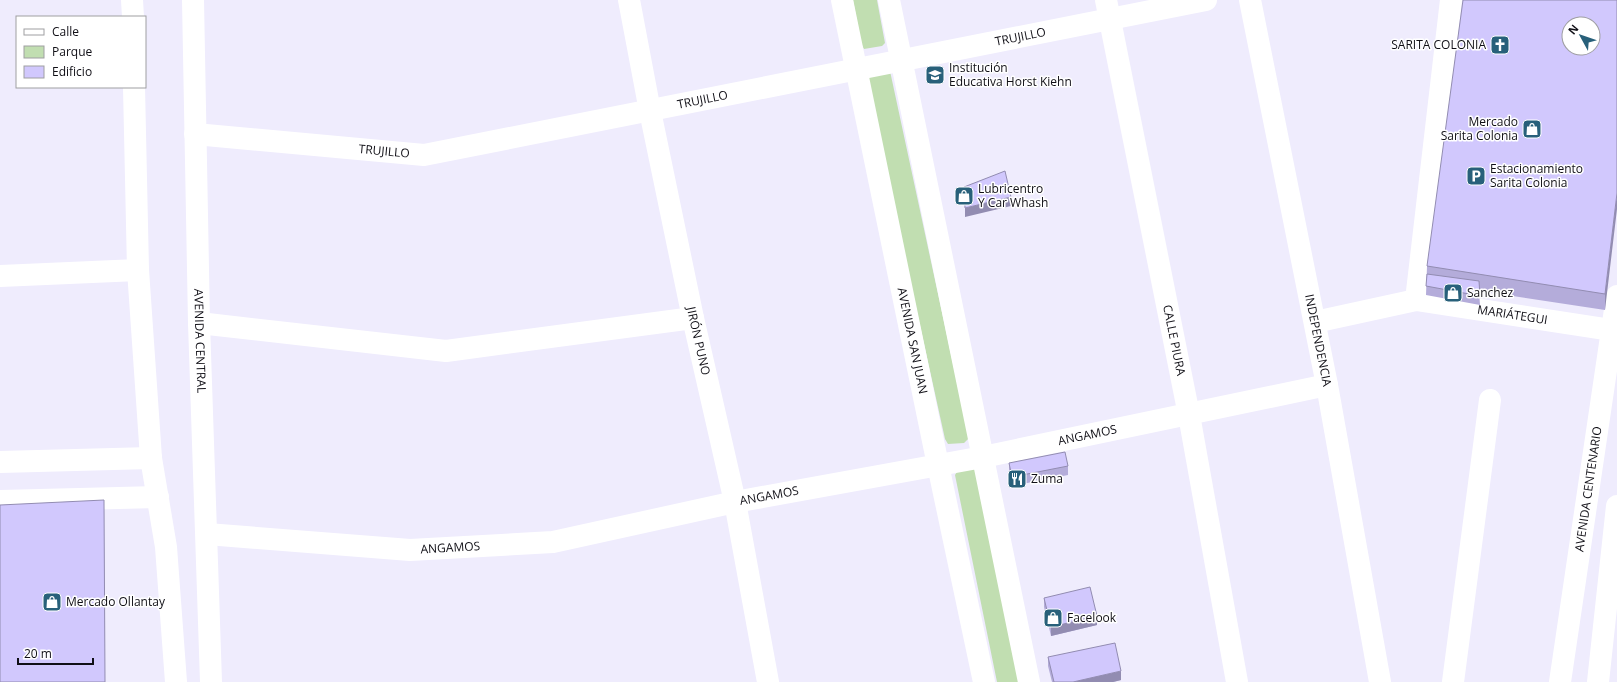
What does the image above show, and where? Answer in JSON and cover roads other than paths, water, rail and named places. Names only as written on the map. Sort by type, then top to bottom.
[{"type":"street","points":[[132,0],[133,16]]},
{"type":"street","name":"AVENIDA CENTRAL","points":[[192,0],[199,323],[211,682]]},
{"type":"street","name":"JIRÓN PUNO","points":[[629,0],[650,111],[693,318],[735,502],[768,682]]},
{"type":"street","name":"AVENIDA SAN JUAN","points":[[842,0],[984,682]]},
{"type":"street","points":[[889,0],[1029,682]]},
{"type":"street","name":"TRUJILLO","points":[[195,134],[424,155],[901,60],[1108,10],[1206,0]]},
{"type":"street","name":"INDEPENDENCIA","points":[[1250,0],[1315,322],[1380,682]]},
{"type":"street","points":[[1416,300],[1451,0]]},
{"type":"street","name":"CALLE PIURA","points":[[1108,10],[1189,415],[1237,682]]},
{"type":"street","points":[[134,88],[138,270],[151,458],[166,547],[176,682]]},
{"type":"street","points":[[0,276],[138,270]]},
{"type":"street","name":"AVENIDA CENTENARIO","points":[[1560,682],[1615,331],[1617,296]]},
{"type":"street","name":"MARIÁTEGUI","points":[[1315,322],[1416,300],[1615,331]]},
{"type":"street","points":[[199,323],[446,351],[693,318]]},
{"type":"street","name":"ANGAMOS","points":[[207,534],[410,550],[553,542],[735,502],[983,457],[1327,385]]},
{"type":"street","points":[[1453,682],[1490,400]]},
{"type":"street","points":[[0,462],[151,458]]},
{"type":"street","points":[[0,501],[158,497]]},
{"type":"street","points":[[1604,679],[1617,506]]},
{"type":"place","name":"SARITA COLONIA","points":[[1500,45]]},
{"type":"place","name":"Institución Educativa Horst Kiehn","points":[[935,75]]},
{"type":"place","name":"Mercado Sarita Colonia","points":[[1532,129]]},
{"type":"place","name":"Estacionamiento Sarita Colonia","points":[[1476,176]]},
{"type":"place","name":"Lubricentro Y Car Whash","points":[[964,196]]},
{"type":"place","name":"Sanchez","points":[[1453,293]]},
{"type":"place","name":"Zuma","points":[[1017,479]]},
{"type":"place","name":"Mercado Ollantay","points":[[52,602]]},
{"type":"place","name":"Facelook","points":[[1053,618]]}]
